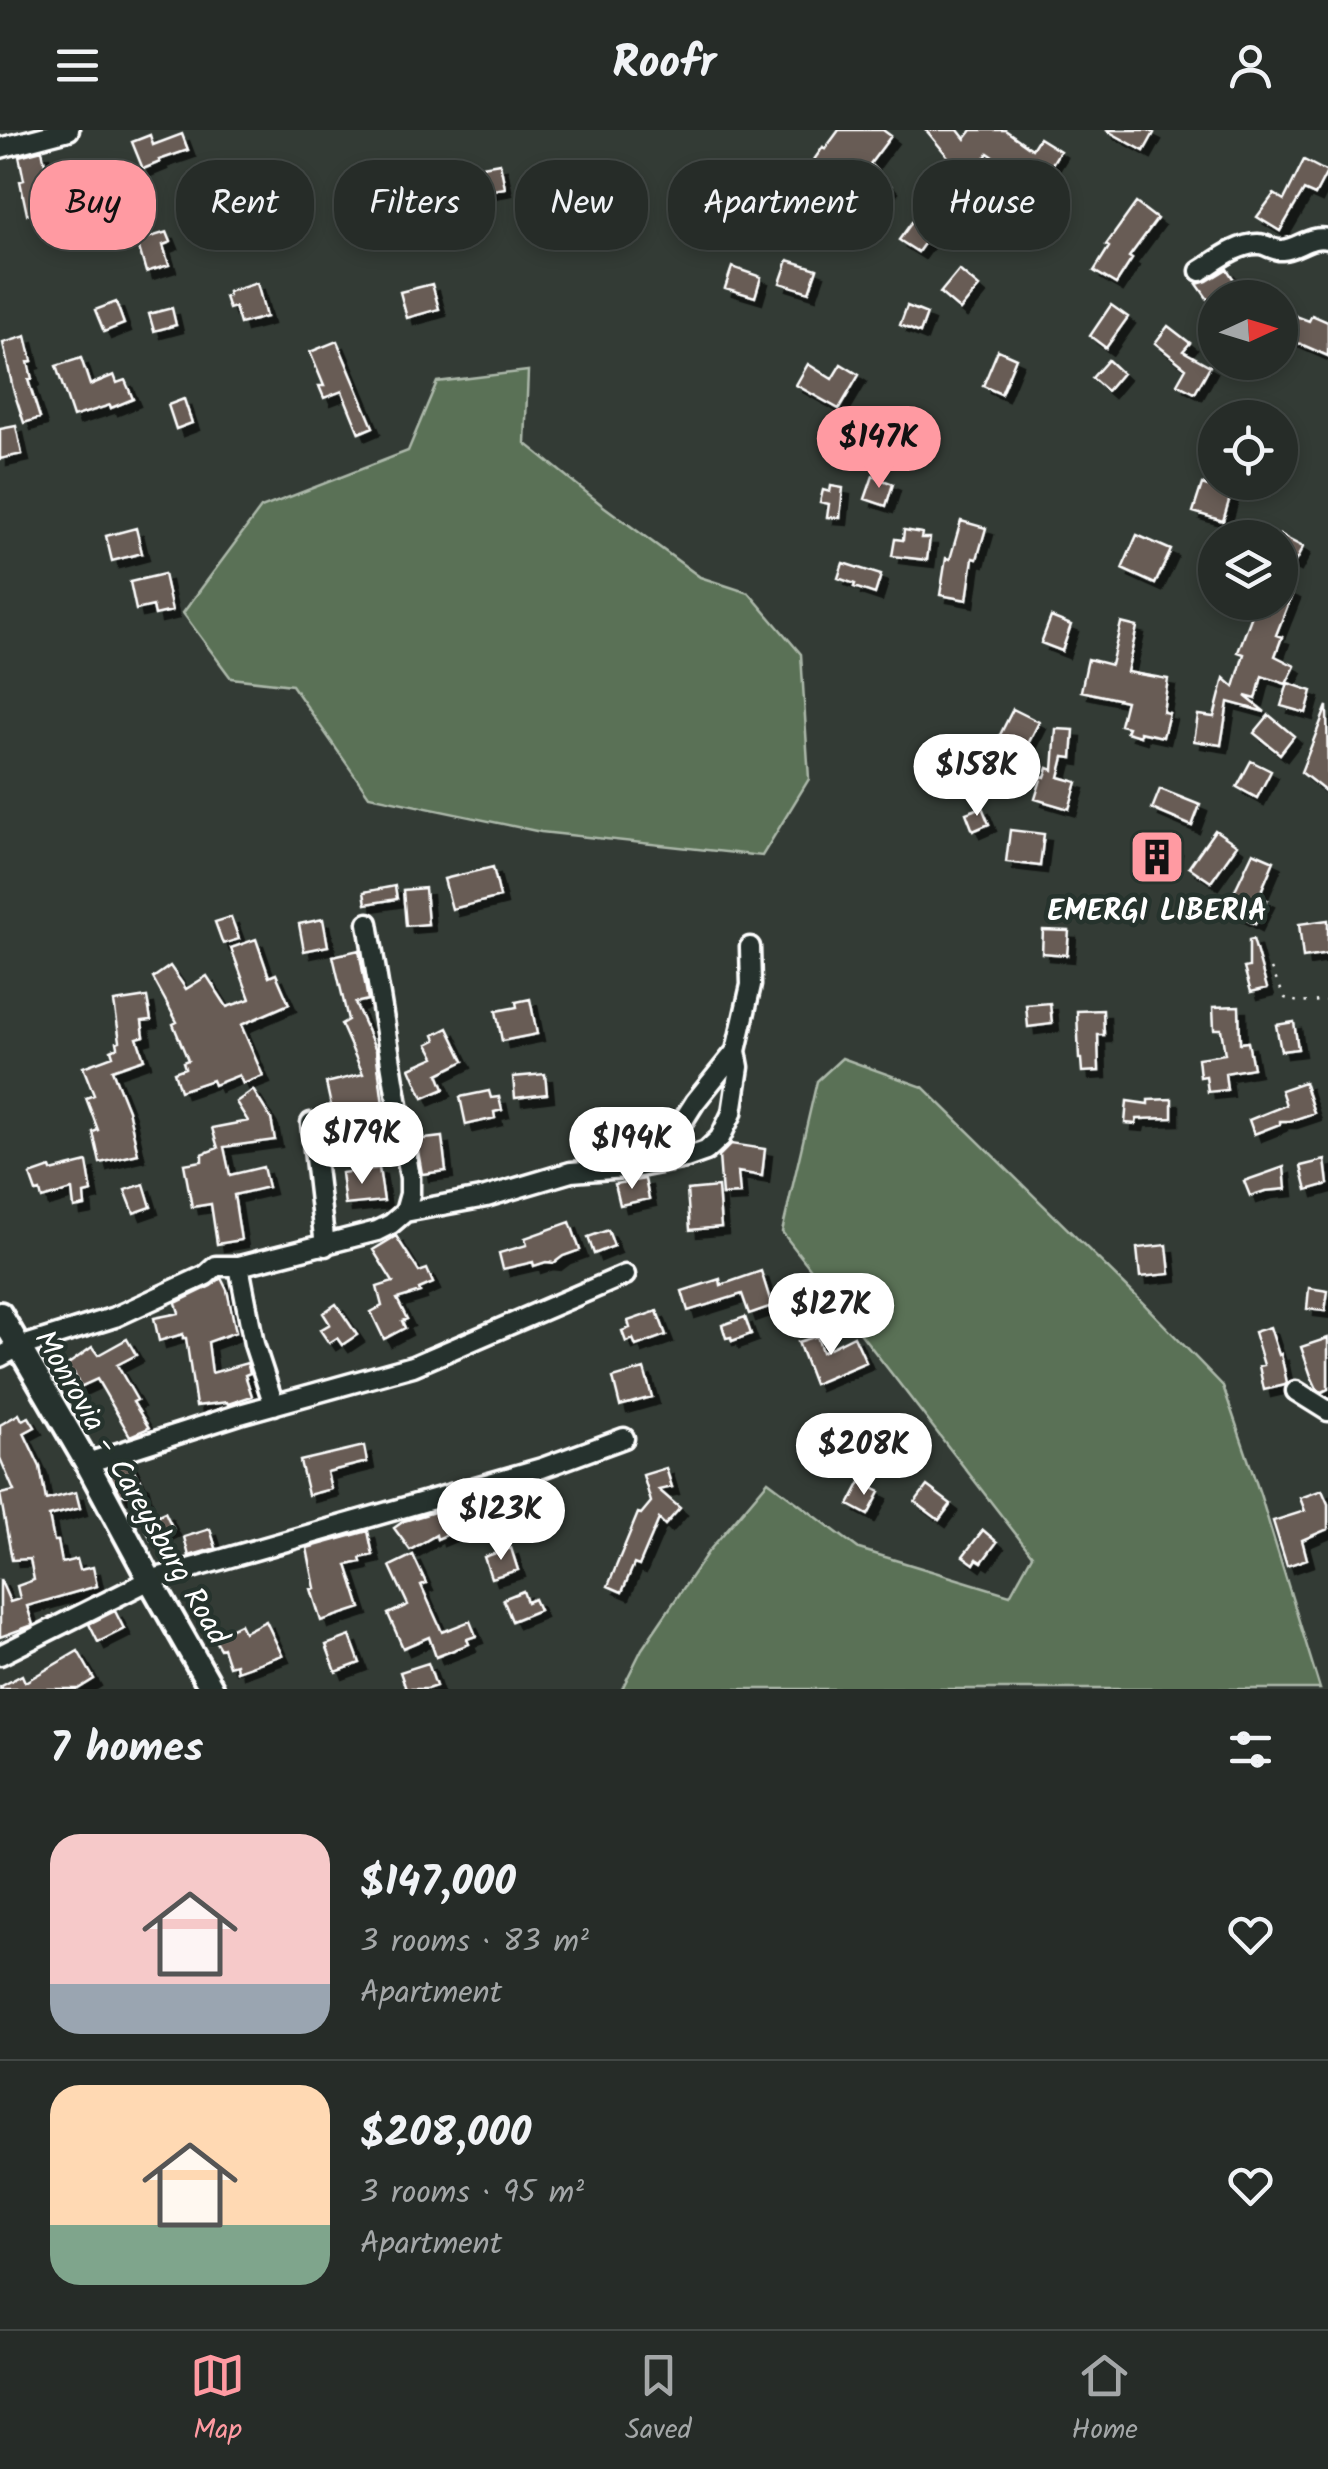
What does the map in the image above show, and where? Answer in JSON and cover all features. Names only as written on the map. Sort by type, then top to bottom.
[{"type":"main road","name":"Monrovia - Careysburg Road","points":[[0,1314],[10,1352],[87,1463],[212,1689]]},
{"type":"street","points":[[0,148],[69,130]]},
{"type":"street","points":[[1200,271],[1250,245],[1284,251],[1318,237],[1328,238]]},
{"type":"street","points":[[368,923],[407,1151],[410,1194],[405,1212]]},
{"type":"street","points":[[10,1352],[115,1317],[216,1266],[239,1266],[325,1246],[377,1231],[405,1212],[486,1197],[571,1172],[639,1166],[706,1151],[720,1138],[732,1113],[738,1086],[736,1051],[751,985],[750,947]]},
{"type":"street","points":[[668,1161],[695,1102],[736,1051]]},
{"type":"street","points":[[311,1123],[325,1246]]},
{"type":"street","points":[[239,1266],[254,1344],[274,1404]]},
{"type":"street","points":[[87,1463],[274,1404],[413,1366],[625,1274]]},
{"type":"street","points":[[1296,1390],[1328,1411]]},
{"type":"street","points":[[0,1655],[150,1580],[542,1468],[624,1438]]},
{"type":"path","points":[[1271,969],[1285,998],[1300,1004],[1328,1000]]},
{"type":"green space","points":[[528,371],[525,443],[700,577],[749,593],[801,654],[809,779],[762,856],[541,832],[369,796],[292,685],[231,678],[183,613],[261,508],[408,451],[437,382]]},
{"type":"green space","points":[[842,1058],[923,1087],[1223,1386],[1320,1689],[622,1689],[642,1649],[708,1552],[768,1481],[859,1549],[1010,1595],[1032,1555],[782,1232],[817,1081]]},
{"type":"building","points":[[839,130],[883,130],[891,136],[873,160],[814,160]]},
{"type":"building","points":[[926,130],[958,130],[965,139],[972,130],[1005,130],[1032,149],[1039,138],[1060,151],[1054,160],[998,160],[988,153],[983,160],[951,160]]},
{"type":"building","points":[[1106,130],[1148,130],[1154,133],[1144,151]]},
{"type":"building","points":[[182,134],[188,150],[156,164],[156,160],[139,160],[132,142],[150,135],[153,145]]},
{"type":"building","points":[[42,150],[44,160],[30,160],[27,214],[20,181],[24,180],[19,156]]},
{"type":"building","points":[[1304,160],[1327,172],[1315,195],[1304,190],[1280,231],[1257,217],[1274,194],[1284,200]]},
{"type":"building","points":[[500,163],[505,188],[495,190],[495,164]]},
{"type":"building","points":[[1136,203],[1157,219],[1129,257],[1132,259],[1116,284],[1094,271],[1109,247],[1106,245]]},
{"type":"building","points":[[913,223],[913,249],[899,240]]},
{"type":"building","points":[[167,232],[171,242],[163,245],[169,265],[146,272],[140,250],[156,250],[156,235]]},
{"type":"building","points":[[788,260],[817,269],[809,292],[780,283]]},
{"type":"building","points":[[732,267],[761,277],[755,297],[725,288]]},
{"type":"building","points":[[1227,269],[1234,280],[1209,280]]},
{"type":"building","points":[[959,270],[979,287],[960,310],[940,293]]},
{"type":"building","points":[[257,283],[266,317],[240,324],[235,307],[229,309],[225,297],[228,292]]},
{"type":"building","points":[[432,284],[439,309],[407,318],[400,292]]},
{"type":"building","points":[[116,302],[124,324],[104,332],[95,310]]},
{"type":"building","points":[[1111,305],[1128,317],[1106,348],[1090,336]]},
{"type":"building","points":[[907,306],[927,314],[920,333],[900,325]]},
{"type":"building","points":[[172,308],[176,325],[154,331],[149,314]]},
{"type":"building","points":[[1312,315],[1328,322],[1328,356],[1298,343],[1298,317],[1309,321]]},
{"type":"building","points":[[1168,326],[1190,343],[1183,351],[1198,359],[1198,380],[1202,380],[1195,393],[1177,384],[1186,368],[1155,343]]},
{"type":"building","points":[[26,336],[32,361],[28,362],[32,379],[28,380],[40,418],[24,423],[3,343]]},
{"type":"building","points":[[337,341],[373,427],[359,433],[342,391],[324,398],[319,386],[324,386],[310,352]]},
{"type":"building","points":[[998,350],[1016,358],[1001,394],[983,386]]},
{"type":"building","points":[[81,358],[90,385],[114,375],[117,383],[125,380],[133,399],[73,417],[56,366]]},
{"type":"building","points":[[1108,360],[1122,373],[1107,391],[1092,378]]},
{"type":"building","points":[[808,364],[832,379],[841,364],[859,375],[839,409],[796,385]]},
{"type":"building","points":[[184,399],[192,423],[176,429],[168,405]]},
{"type":"building","points":[[16,426],[22,454],[0,459],[0,429]]},
{"type":"building","points":[[873,476],[893,484],[886,506],[865,499]]},
{"type":"building","points":[[831,486],[843,488],[840,518],[827,517],[829,504],[820,502],[823,490],[830,492]]},
{"type":"building","points":[[1198,496],[1198,500],[1229,500],[1223,520],[1193,512]]},
{"type":"building","points":[[961,521],[986,528],[977,559],[973,558],[967,600],[940,595],[946,558],[950,559]]},
{"type":"building","points":[[136,528],[142,553],[112,561],[106,536]]},
{"type":"building","points":[[904,530],[930,538],[927,560],[892,556],[895,539],[903,540]]},
{"type":"building","points":[[1137,535],[1171,550],[1155,584],[1122,569]]},
{"type":"building","points":[[843,563],[881,575],[875,594],[838,578]]},
{"type":"building","points":[[164,574],[172,611],[155,615],[153,606],[136,610],[130,582]]},
{"type":"building","points":[[1051,617],[1071,625],[1062,651],[1041,643]]},
{"type":"building","points":[[1250,620],[1282,620],[1276,635],[1282,637],[1275,656],[1295,666],[1286,684],[1262,676],[1256,699],[1245,696],[1265,712],[1228,702],[1221,745],[1194,741],[1198,715],[1214,717],[1224,678],[1234,687],[1244,654],[1238,652]]},
{"type":"building","points":[[1121,623],[1137,627],[1127,672],[1168,679],[1163,712],[1169,713],[1163,737],[1126,732],[1128,727],[1120,725],[1126,701],[1081,691],[1088,659],[1111,665]]},
{"type":"building","points":[[1288,683],[1312,691],[1306,713],[1281,706]]},
{"type":"building","points":[[1327,706],[1328,783],[1325,791],[1301,772]]},
{"type":"building","points":[[1013,709],[1039,722],[1025,750],[999,737]]},
{"type":"building","points":[[1269,715],[1294,736],[1280,754],[1254,733]]},
{"type":"building","points":[[1056,729],[1074,730],[1072,758],[1064,757],[1059,777],[1077,782],[1069,809],[1035,799],[1042,776],[1048,768],[1053,770]]},
{"type":"building","points":[[1251,761],[1271,771],[1257,798],[1237,787]]},
{"type":"building","points":[[1160,789],[1200,805],[1192,826],[1152,809]]},
{"type":"building","points":[[982,807],[989,824],[973,831],[966,813]]},
{"type":"building","points":[[1010,830],[1044,834],[1040,866],[1006,862]]},
{"type":"building","points":[[1215,830],[1237,845],[1211,882],[1189,867]]},
{"type":"building","name":"EMERGI LIBERIA","points":[[1144,842],[1175,848],[1170,871],[1140,865]]},
{"type":"building","points":[[1253,852],[1274,861],[1259,896],[1267,900],[1255,924],[1226,909]]},
{"type":"building","points":[[493,867],[500,897],[452,909],[444,879]]},
{"type":"building","points":[[395,886],[397,899],[366,904],[364,892]]},
{"type":"building","points":[[425,888],[428,924],[406,926],[403,890]]},
{"type":"building","points":[[231,917],[239,939],[223,944],[215,922]]},
{"type":"building","points":[[323,919],[328,946],[304,951],[299,924]]},
{"type":"building","points":[[1328,920],[1328,954],[1303,958],[1299,924]]},
{"type":"building","points":[[1043,930],[1069,931],[1067,955],[1042,953]]},
{"type":"building","points":[[256,939],[269,977],[276,974],[289,1004],[241,1025],[263,1076],[243,1084],[239,1075],[214,1085],[212,1080],[180,1091],[174,1072],[185,1068],[183,1062],[188,1060],[173,1024],[177,1022],[153,978],[170,966],[186,989],[207,976],[227,1007],[250,999],[231,948]]},
{"type":"building","points":[[1253,939],[1267,988],[1251,992],[1244,968],[1249,967],[1249,940]]},
{"type":"building","points":[[359,950],[368,1000],[355,1003],[376,1050],[386,1128],[366,1130],[364,1107],[333,1115],[326,1083],[363,1074],[341,1024],[348,1020],[333,956]]},
{"type":"building","points":[[147,997],[151,1020],[142,1021],[144,1036],[137,1038],[144,1059],[112,1070],[128,1110],[138,1154],[100,1163],[93,1132],[98,1130],[86,1098],[94,1095],[83,1067],[113,1056],[111,1050],[118,1047],[114,1002]]},
{"type":"building","points":[[530,999],[537,1034],[502,1041],[496,1011],[517,1007],[516,1002]]},
{"type":"building","points":[[1050,1003],[1052,1024],[1028,1027],[1026,1005]]},
{"type":"building","points":[[1239,1006],[1240,1043],[1248,1042],[1253,1068],[1225,1073],[1227,1090],[1208,1092],[1206,1076],[1200,1077],[1198,1058],[1225,1054],[1221,1029],[1214,1029],[1213,1007]]},
{"type":"building","points":[[1103,1010],[1104,1035],[1098,1035],[1099,1071],[1082,1072],[1077,1011]]},
{"type":"building","points":[[1294,1022],[1298,1049],[1281,1051],[1276,1025]]},
{"type":"building","points":[[448,1028],[464,1061],[438,1074],[444,1089],[423,1098],[410,1068],[435,1057],[428,1044],[436,1040],[434,1035]]},
{"type":"building","points":[[545,1074],[547,1094],[515,1098],[513,1077]]},
{"type":"building","points":[[1304,1082],[1314,1113],[1280,1121],[1254,1134],[1249,1120],[1286,1105],[1281,1090]]},
{"type":"building","points":[[253,1090],[271,1119],[275,1140],[224,1147],[230,1175],[263,1167],[268,1187],[234,1195],[241,1240],[217,1244],[211,1204],[192,1207],[184,1164],[202,1161],[202,1154],[218,1148],[212,1128],[248,1121],[236,1102]]},
{"type":"building","points":[[489,1091],[491,1098],[499,1097],[502,1110],[494,1112],[495,1118],[466,1125],[460,1097]]},
{"type":"building","points":[[1172,1099],[1172,1118],[1125,1123],[1127,1101],[1148,1104],[1148,1100]]},
{"type":"building","points":[[442,1137],[446,1171],[422,1174],[416,1140]]},
{"type":"building","points":[[731,1144],[765,1149],[762,1176],[738,1172],[740,1194],[722,1195],[719,1156]]},
{"type":"building","points":[[1325,1160],[1328,1184],[1307,1190],[1301,1166]]},
{"type":"building","points":[[87,1162],[92,1192],[84,1194],[85,1206],[74,1208],[72,1190],[42,1199],[40,1191],[36,1192],[30,1175]]},
{"type":"building","points":[[1284,1167],[1286,1189],[1250,1196],[1244,1181]]},
{"type":"building","points":[[379,1168],[384,1201],[345,1205],[341,1173]]},
{"type":"building","points":[[645,1179],[649,1199],[620,1205],[615,1184]]},
{"type":"building","points":[[144,1184],[151,1207],[134,1213],[125,1190]]},
{"type":"building","points":[[718,1187],[721,1227],[690,1230],[687,1190]]},
{"type":"building","points":[[570,1222],[580,1250],[554,1263],[534,1266],[533,1262],[503,1269],[499,1253],[527,1245],[525,1238]]},
{"type":"building","points":[[608,1230],[614,1246],[594,1254],[588,1237]]},
{"type":"building","points":[[396,1236],[419,1272],[427,1269],[433,1283],[397,1299],[407,1319],[402,1321],[405,1328],[384,1339],[371,1312],[382,1306],[377,1287],[393,1282],[373,1250]]},
{"type":"building","points":[[1167,1245],[1170,1274],[1140,1277],[1137,1248]]},
{"type":"building","points":[[761,1271],[772,1306],[749,1314],[742,1294],[688,1311],[682,1291],[720,1279],[721,1285]]},
{"type":"building","points":[[221,1278],[236,1332],[208,1342],[212,1373],[247,1363],[250,1373],[245,1375],[252,1396],[228,1404],[196,1406],[186,1338],[183,1334],[159,1341],[154,1318],[179,1313],[176,1303]]},
{"type":"building","points":[[1309,1288],[1328,1291],[1325,1311],[1307,1309]]},
{"type":"building","points":[[336,1304],[357,1335],[342,1345],[337,1338],[329,1343],[320,1330],[330,1324],[323,1313]]},
{"type":"building","points":[[657,1311],[666,1335],[636,1346],[633,1339],[626,1342],[622,1331],[630,1328],[628,1321]]},
{"type":"building","points":[[745,1317],[751,1334],[732,1341],[731,1337],[726,1338],[722,1325]]},
{"type":"building","points":[[1270,1327],[1287,1383],[1264,1390],[1259,1366],[1264,1365],[1254,1332]]},
{"type":"building","points":[[817,1336],[822,1352],[854,1336],[866,1362],[814,1384],[798,1342]]},
{"type":"building","points":[[1328,1338],[1328,1389],[1322,1392],[1317,1389],[1301,1347]]},
{"type":"building","points":[[127,1339],[136,1355],[117,1365],[149,1428],[130,1436],[97,1379],[80,1387],[67,1365],[92,1347],[98,1355]]},
{"type":"building","points":[[644,1369],[652,1397],[620,1406],[613,1378]]},
{"type":"building","points":[[19,1414],[22,1420],[29,1417],[35,1427],[24,1433],[40,1467],[46,1500],[76,1492],[80,1508],[49,1516],[62,1563],[77,1559],[80,1570],[93,1567],[97,1586],[27,1606],[33,1625],[0,1637],[0,1579],[10,1602],[20,1599],[17,1586],[34,1580],[30,1559],[12,1560],[0,1494],[14,1491],[0,1458],[0,1425]]},
{"type":"building","points":[[364,1446],[367,1462],[327,1472],[331,1489],[308,1495],[300,1461]]},
{"type":"building","points":[[130,1462],[141,1480],[150,1514],[154,1517],[165,1512],[173,1529],[151,1540],[131,1494],[121,1495],[108,1471]]},
{"type":"building","points":[[666,1468],[672,1487],[659,1490],[680,1508],[665,1525],[659,1519],[639,1566],[634,1564],[622,1592],[608,1586],[638,1513],[651,1502],[643,1475]]},
{"type":"building","points":[[861,1482],[880,1492],[868,1515],[849,1505]]},
{"type":"building","points":[[927,1486],[951,1504],[939,1520],[915,1502]]},
{"type":"building","points":[[1322,1490],[1328,1504],[1328,1529],[1302,1540],[1307,1559],[1287,1566],[1273,1521],[1305,1511],[1300,1498]]},
{"type":"building","points":[[448,1508],[458,1530],[437,1539],[436,1535],[410,1550],[394,1528],[404,1521]]},
{"type":"building","points":[[210,1529],[216,1548],[189,1556],[184,1537]]},
{"type":"building","points":[[983,1530],[997,1542],[982,1562],[977,1559],[974,1564],[963,1556]]},
{"type":"building","points":[[368,1531],[373,1555],[347,1565],[361,1608],[321,1621],[311,1589],[315,1588],[307,1548]]},
{"type":"building","points":[[511,1548],[518,1570],[491,1578],[484,1557]]},
{"type":"building","points":[[413,1555],[426,1583],[421,1585],[442,1632],[470,1621],[476,1636],[467,1639],[469,1644],[436,1657],[429,1637],[403,1648],[388,1614],[408,1605],[390,1566]]},
{"type":"building","points":[[523,1591],[527,1602],[534,1599],[539,1610],[512,1621],[503,1599]]},
{"type":"building","points":[[115,1611],[124,1629],[98,1642],[89,1624]]},
{"type":"building","points":[[266,1621],[282,1655],[237,1671],[236,1664],[229,1666],[223,1648],[213,1637],[240,1624],[244,1632]]},
{"type":"building","points":[[350,1636],[360,1663],[336,1672],[326,1645]]},
{"type":"building","points":[[78,1651],[94,1679],[78,1689],[0,1689],[22,1675],[25,1682]]},
{"type":"building","points":[[428,1663],[436,1686],[406,1689],[400,1672]]},
{"type":"place","name":"EMERGI LIBERIA","points":[[1157,857]]}]
